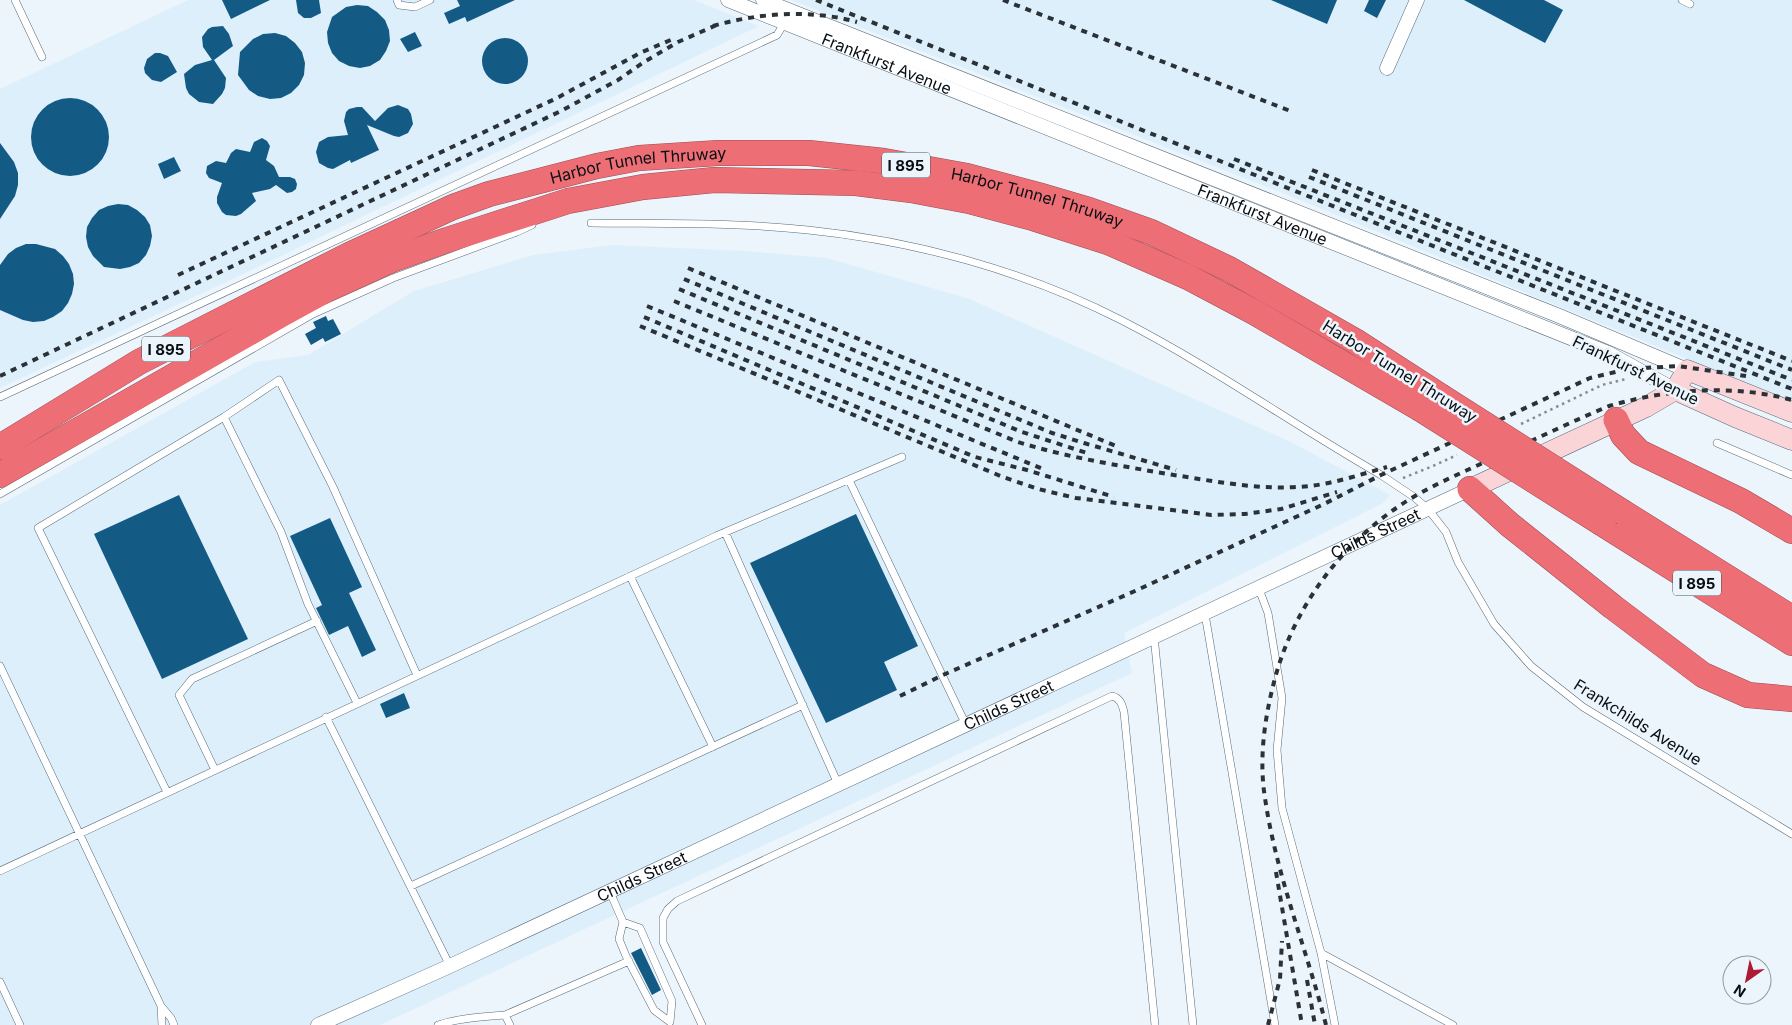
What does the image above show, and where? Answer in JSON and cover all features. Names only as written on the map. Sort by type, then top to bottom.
[{"type":"highway","name":"Harbor Tunnel Thruway","points":[[0,447],[140,362],[340,266],[422,220],[480,198],[559,175],[639,158],[718,153],[809,153],[884,161],[967,176],[1038,195],[1151,232],[1237,274],[1355,341],[1440,396],[1792,643]]},
{"type":"highway","name":"Harbor Tunnel Thruway","points":[[0,475],[279,316],[340,266],[394,259],[542,208],[643,187],[714,180],[856,182],[969,201],[1034,218],[1108,242],[1188,278],[1254,312],[1613,519],[1792,618]]},
{"type":"highway","points":[[1616,420],[1623,435],[1639,452],[1741,501],[1792,531]]},
{"type":"highway","points":[[1470,489],[1510,524],[1613,607],[1704,675],[1748,695],[1792,699]]},
{"type":"main road","name":"Childs Street","points":[[1470,489],[1646,407],[1675,390],[1687,370]]},
{"type":"main road","name":"Frankfurst Avenue","points":[[1687,370],[1792,412]]},
{"type":"main road","name":"Frankfurst Avenue","points":[[1675,390],[1792,440]]},
{"type":"street","name":"Frankfurst Avenue","points":[[728,0],[787,17],[1557,315],[1687,370]]},
{"type":"street","name":"Frankfurst Avenue","points":[[763,0],[787,17],[991,107],[1608,353],[1675,390]]},
{"type":"street","points":[[1387,68],[1418,0]]},
{"type":"street","name":"Childs Street","points":[[318,1025],[610,892],[1470,489]]},
{"type":"lane","points":[[14,0],[42,57]]},
{"type":"lane","points":[[397,0],[399,6],[415,6],[430,0]]},
{"type":"lane","points":[[0,398],[340,266],[777,35],[787,17]]},
{"type":"lane","points":[[553,214],[588,197]]},
{"type":"lane","points":[[340,266],[392,278],[517,232],[535,223]]},
{"type":"lane","name":"Frankchilds Avenue","points":[[591,223],[737,226],[808,230],[867,238],[919,248],[970,261],[1071,297],[1120,320],[1167,345],[1414,497],[1428,509],[1446,532],[1458,562],[1494,624],[1531,666],[1583,707],[1792,834]]},
{"type":"lane","points":[[0,494],[313,314],[340,266]]},
{"type":"lane","points":[[168,792],[38,528],[224,417],[279,380],[333,487],[416,675]]},
{"type":"lane","points":[[224,417],[281,532],[308,604],[357,703]]},
{"type":"lane","points":[[1717,443],[1792,475]]},
{"type":"lane","points":[[0,872],[326,717],[725,532],[902,457]]},
{"type":"lane","points":[[849,480],[966,724]]},
{"type":"lane","points":[[725,532],[838,784]]},
{"type":"lane","points":[[630,576],[713,747]]},
{"type":"lane","points":[[1259,589],[1268,613],[1282,698],[1277,750],[1282,808],[1321,953],[1335,1025]]},
{"type":"lane","points":[[1205,614],[1275,1025]]},
{"type":"lane","points":[[215,770],[180,695],[192,679],[317,621]]},
{"type":"lane","points":[[1154,636],[1193,1025]]},
{"type":"lane","points":[[0,666],[161,1006],[174,1025]]},
{"type":"lane","points":[[702,1025],[663,942],[663,918],[668,909],[677,901],[1112,696],[1117,697],[1122,703],[1124,712],[1155,1025]]},
{"type":"lane","points":[[411,886],[804,705]]},
{"type":"lane","points":[[326,717],[450,966]]},
{"type":"lane","points":[[610,892],[623,922],[619,939],[654,1010],[670,1024]]},
{"type":"lane","points":[[623,922],[640,928],[672,1000],[670,1024]]},
{"type":"lane","points":[[1321,953],[1453,1025]]},
{"type":"lane","points":[[438,1025],[471,1018],[505,1015],[629,961]]},
{"type":"lane","points":[[0,982],[20,1025]]},
{"type":"lane","points":[[161,1006],[162,1025]]},
{"type":"lane","points":[[505,1015],[510,1025]]},
{"type":"shaded area","points":[[188,0],[694,0],[759,26],[258,267],[0,388],[0,89]]},
{"type":"shaded area","points":[[791,0],[1792,0],[1792,402],[1300,200]]},
{"type":"shaded area","points":[[612,245],[746,251],[827,258],[967,298],[1291,442],[1390,495],[1383,503],[1124,633],[1132,673],[380,1025],[0,1025],[0,505],[255,362],[308,355],[414,291],[533,255]]},
{"type":"building","points":[[222,0],[270,0],[231,19]]},
{"type":"building","points":[[296,0],[319,0],[321,13],[311,18],[304,18],[298,13]]},
{"type":"building","points":[[457,0],[515,0],[467,22],[465,17],[449,24],[444,13],[460,6]]},
{"type":"building","points":[[1271,0],[1337,0],[1327,24]]},
{"type":"building","points":[[1369,0],[1386,0],[1377,18],[1364,11]]},
{"type":"building","points":[[1464,0],[1544,0],[1563,10],[1545,43]]},
{"type":"building","points":[[368,6],[385,20],[389,30],[390,41],[380,60],[370,66],[360,68],[349,66],[339,61],[332,53],[328,43],[327,32],[332,17],[346,7]]},
{"type":"building","points":[[223,26],[229,34],[233,46],[214,60],[226,78],[225,88],[213,104],[199,102],[189,94],[184,74],[195,65],[212,60],[203,47],[202,37],[208,29]]},
{"type":"building","points":[[415,32],[422,46],[408,52],[400,39]]},
{"type":"building","points":[[275,33],[286,36],[295,43],[302,52],[305,63],[304,75],[299,85],[291,93],[281,98],[270,99],[258,96],[249,90],[238,75],[240,52],[253,39],[263,34]]},
{"type":"building","points":[[505,38],[518,42],[524,48],[528,61],[524,74],[518,80],[505,84],[492,80],[486,74],[482,61],[486,48],[492,42]]},
{"type":"building","points":[[155,53],[168,56],[177,72],[161,82],[152,80],[145,73],[144,68],[147,59]]},
{"type":"building","points":[[70,98],[85,101],[97,110],[106,122],[109,137],[106,152],[97,164],[85,173],[70,176],[55,173],[43,164],[34,152],[31,137],[34,122],[43,110],[55,101]]},
{"type":"building","points":[[398,105],[408,109],[411,114],[413,124],[408,133],[399,137],[367,125],[379,150],[351,163],[350,160],[333,169],[319,163],[316,152],[319,142],[328,137],[348,135],[344,121],[346,112],[349,109],[362,107],[375,121],[388,108]]},
{"type":"building","points":[[262,138],[270,146],[266,160],[274,166],[279,177],[295,179],[296,189],[287,193],[276,185],[270,189],[252,193],[256,201],[241,214],[236,216],[226,215],[217,203],[222,183],[209,178],[206,173],[207,166],[216,161],[226,163],[231,153],[236,149],[250,152],[254,142]]},
{"type":"building","points":[[0,143],[14,162],[18,173],[18,185],[15,196],[0,219]]},
{"type":"building","points":[[174,157],[181,171],[164,179],[158,164]]},
{"type":"building","points":[[118,204],[128,205],[145,217],[150,225],[152,236],[146,255],[139,263],[120,269],[104,267],[93,256],[88,247],[86,237],[87,227],[99,210]]},
{"type":"building","points":[[26,244],[36,244],[55,249],[69,264],[73,274],[74,284],[68,303],[62,311],[44,321],[33,322],[23,320],[0,310],[0,265],[8,254]]},
{"type":"building","points":[[326,316],[328,321],[333,319],[341,334],[325,342],[323,338],[311,345],[305,334],[316,328],[313,322]]},
{"type":"building","points":[[179,495],[248,639],[162,679],[94,534]]},
{"type":"building","points":[[856,514],[918,646],[884,662],[897,690],[826,723],[750,563]]},
{"type":"building","points":[[330,518],[362,587],[349,593],[376,650],[362,657],[348,626],[329,635],[316,608],[322,605],[290,536]]},
{"type":"building","points":[[404,693],[410,708],[386,718],[380,704]]},
{"type":"building","points":[[641,948],[661,990],[652,995],[631,953]]},
{"type":"railway","points":[[816,0],[1792,389]]},
{"type":"railway","points":[[1003,0],[1293,112]]},
{"type":"railway","points":[[713,26],[748,18],[785,14],[821,15],[857,22]]},
{"type":"railway","points":[[0,376],[561,111],[618,80],[678,42],[719,24]]},
{"type":"railway","points":[[178,275],[557,98],[640,53],[673,39]]},
{"type":"railway","points":[[1234,159],[1792,380]]},
{"type":"railway","points":[[1312,170],[1792,361]]},
{"type":"railway","points":[[1309,177],[1792,370]]},
{"type":"railway","points":[[688,268],[1116,446]]},
{"type":"railway","points":[[684,279],[1052,433],[1176,470]]},
{"type":"railway","points":[[679,289],[1022,432],[1090,454]]},
{"type":"railway","points":[[674,301],[1018,442],[1057,453],[1115,465],[1259,487],[1320,485],[1387,467]]},
{"type":"railway","points":[[647,306],[1043,469]]},
{"type":"railway","points":[[644,317],[975,457],[1027,470],[1114,497]]},
{"type":"railway","points":[[640,326],[1003,477],[1038,489],[1076,498],[1211,515],[1245,514],[1281,509],[1337,492]]},
{"type":"railway","points":[[900,696],[1324,504],[1381,475],[1590,378],[1628,369],[1678,366],[1746,376]]},
{"type":"railway","points":[[1326,1025],[1276,855],[1265,798],[1262,770],[1267,713],[1282,657],[1293,629],[1324,577],[1366,532],[1389,513],[1415,496],[1458,474],[1609,406],[1677,392],[1723,390],[1770,395],[1792,400]]},
{"type":"railway","points":[[1276,872],[1302,1025]]},
{"type":"railway","points":[[1268,1025],[1280,979],[1282,941]]},
{"type":"railway","points":[[1307,980],[1315,1025]]}]
